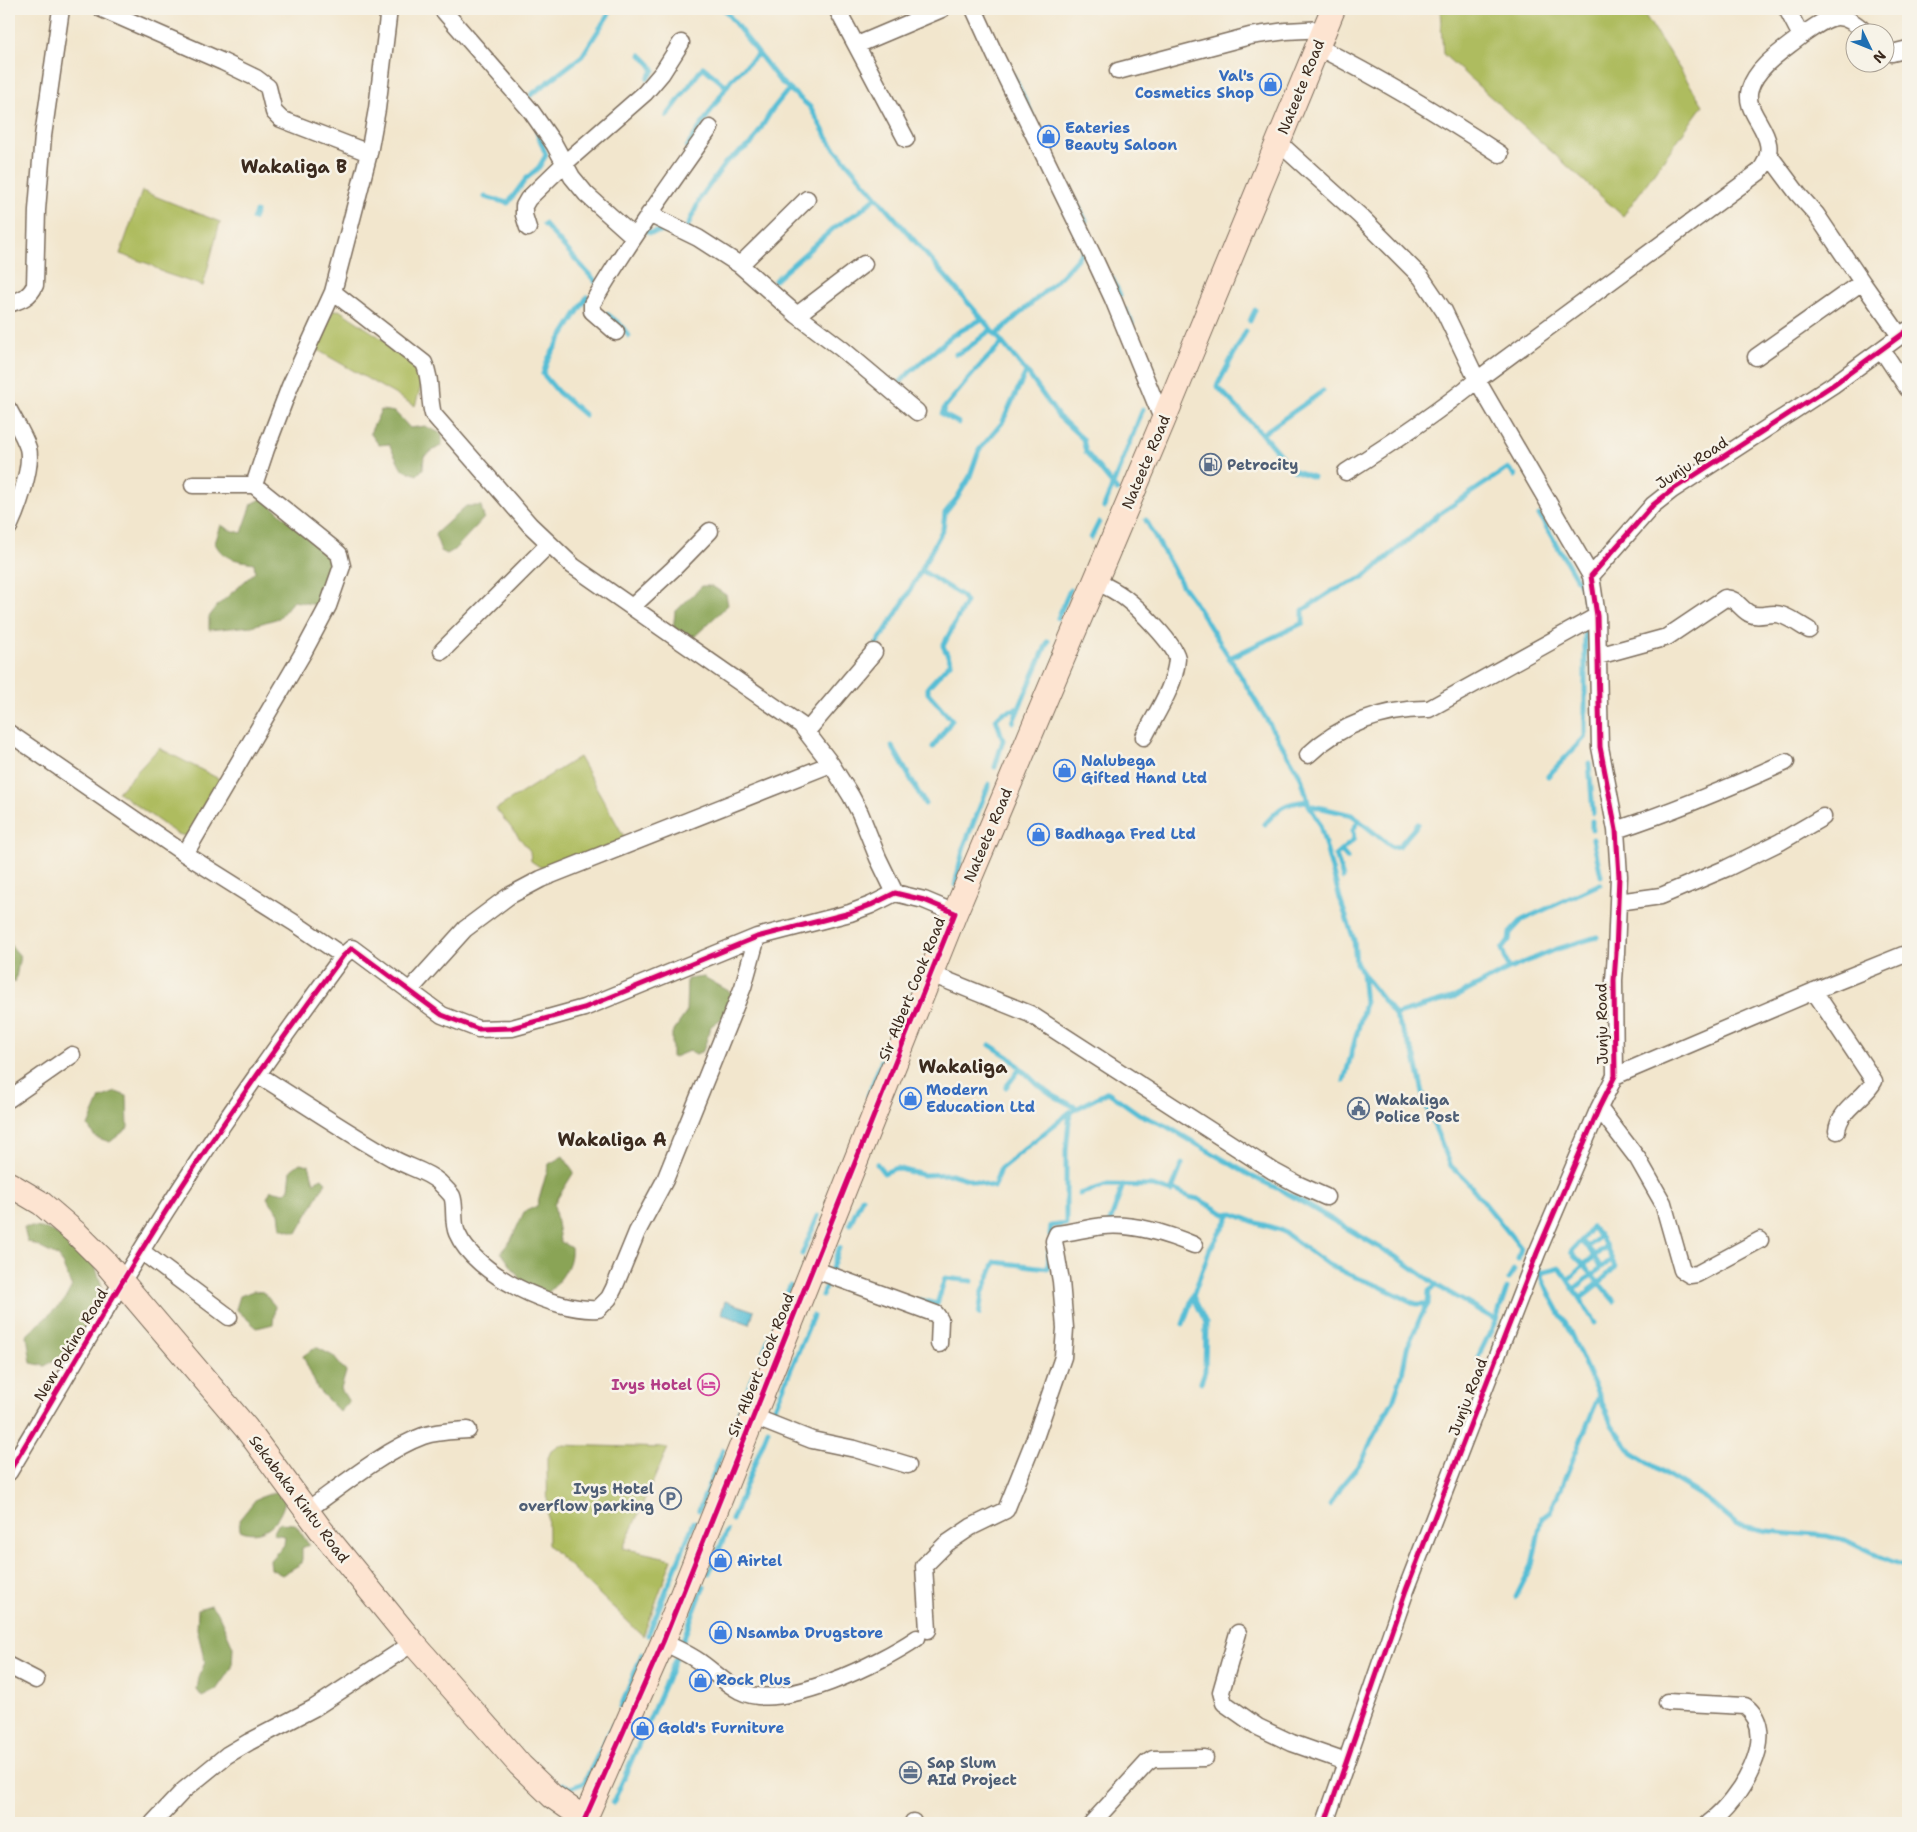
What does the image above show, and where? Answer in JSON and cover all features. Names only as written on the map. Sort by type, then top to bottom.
[{"type":"main road","name":"Nateete Road","points":[[955,913],[1163,421],[1325,28]]},
{"type":"main road","name":"Sir Albert Cook Road","points":[[584,1821],[663,1642],[955,913]]},
{"type":"main road","name":"Sekabaka Kintu Road","points":[[9,1184],[41,1203],[76,1233],[123,1282],[246,1428],[306,1511],[413,1643],[520,1765],[552,1796],[584,1821]]},
{"type":"street","points":[[9,304],[28,296],[32,293],[35,285],[37,210],[43,136],[61,9]]},
{"type":"street","points":[[102,9],[256,78],[268,87],[274,112],[281,120],[370,153]]},
{"type":"street","points":[[254,485],[290,386],[333,292],[370,153],[389,9]]},
{"type":"street","points":[[442,9],[518,94],[543,127],[572,177],[586,194],[634,237]]},
{"type":"street","points":[[838,9],[906,139]]},
{"type":"street","points":[[857,45],[942,9]]},
{"type":"street","points":[[974,9],[1098,266],[1163,421]]},
{"type":"street","points":[[1787,9],[1801,36]]},
{"type":"street","points":[[1346,472],[1444,407],[1477,380],[1759,172],[1769,155],[1769,144],[1749,100],[1750,90],[1763,68],[1801,36],[1824,20],[1846,17],[1854,22]]},
{"type":"street","points":[[1118,71],[1250,36],[1286,30],[1325,28],[1356,67],[1449,120],[1500,154]]},
{"type":"street","points":[[528,228],[524,215],[524,206],[528,199],[565,163],[650,88],[681,43]]},
{"type":"street","points":[[1894,52],[1908,49]]},
{"type":"street","points":[[616,332],[592,311],[592,304],[613,268],[649,214],[710,128]]},
{"type":"street","points":[[1278,142],[1360,216],[1421,277],[1444,311],[1477,380],[1591,576]]},
{"type":"street","points":[[1769,155],[1798,194],[1816,214],[1862,282],[1904,333]]},
{"type":"street","points":[[740,265],[807,199]]},
{"type":"street","points":[[649,214],[698,238],[740,265],[797,315],[826,331],[917,412]]},
{"type":"street","points":[[797,315],[864,264]]},
{"type":"street","points":[[1756,357],[1862,282]]},
{"type":"street","points":[[333,292],[424,363],[430,380],[432,414],[549,544],[573,566],[793,718],[807,731],[831,764],[860,813],[878,858],[895,893]]},
{"type":"street","name":"Junju Road","points":[[1325,1823],[1406,1590],[1537,1253],[1599,1108],[1615,1076],[1614,980],[1619,876],[1616,830],[1600,747],[1597,616],[1591,576],[1653,504],[1882,350],[1904,333]]},
{"type":"street","points":[[1882,350],[1908,389]]},
{"type":"street","points":[[9,410],[28,450],[23,490],[9,527]]},
{"type":"street","points":[[185,854],[303,652],[328,606],[342,566],[339,554],[254,485],[193,485]]},
{"type":"street","points":[[633,606],[710,531]]},
{"type":"street","points":[[442,651],[549,544]]},
{"type":"street","points":[[1095,581],[1127,599],[1171,645],[1177,657],[1173,680],[1144,737]]},
{"type":"street","points":[[1598,656],[1667,637],[1725,598],[1732,598],[1747,612],[1755,616],[1780,614],[1809,630]]},
{"type":"street","points":[[1308,755],[1321,742],[1346,728],[1377,716],[1411,709],[1429,709],[1597,616]]},
{"type":"street","points":[[807,731],[874,652]]},
{"type":"street","points":[[9,733],[73,779],[185,854],[343,956],[352,948],[442,1015],[478,1029],[512,1028],[584,1008],[757,938],[850,913],[895,893],[924,900],[955,913]]},
{"type":"street","points":[[1616,830],[1741,783],[1786,762]]},
{"type":"street","points":[[409,991],[465,929],[509,896],[541,879],[831,764]]},
{"type":"street","points":[[1618,902],[1661,896],[1736,864],[1780,842],[1822,817]]},
{"type":"street","points":[[257,1074],[393,1159],[420,1170],[439,1183],[452,1197],[454,1224],[457,1234],[484,1266],[527,1293],[579,1309],[598,1309],[609,1298],[637,1232],[665,1180],[740,996],[757,938]]},
{"type":"street","points":[[1615,1076],[1908,952]]},
{"type":"street","name":"New Pokino Road","points":[[9,1472],[141,1251],[257,1074],[343,956]]},
{"type":"street","points":[[931,974],[1030,1014],[1273,1171],[1326,1198]]},
{"type":"street","points":[[1814,991],[1874,1081],[1871,1088],[1843,1116],[1837,1124],[1836,1131]]},
{"type":"street","points":[[9,1099],[72,1055]]},
{"type":"street","points":[[1599,1108],[1638,1159],[1663,1203],[1682,1270],[1690,1275],[1697,1274],[1760,1240]]},
{"type":"street","points":[[663,1642],[698,1660],[740,1692],[758,1697],[782,1696],[802,1691],[855,1672],[896,1652],[923,1634],[924,1566],[946,1544],[971,1527],[1006,1510],[1041,1421],[1063,1358],[1064,1319],[1061,1281],[1054,1241],[1057,1234],[1104,1226],[1172,1236],[1194,1245]]},
{"type":"street","points":[[141,1251],[229,1316]]},
{"type":"street","points":[[813,1269],[936,1314],[940,1320],[939,1344]]},
{"type":"street","points":[[754,1417],[812,1440],[855,1449],[908,1465]]},
{"type":"street","points":[[306,1511],[406,1444],[423,1436],[440,1432],[468,1430]]},
{"type":"street","points":[[1238,1633],[1221,1692],[1224,1703],[1258,1727],[1292,1743],[1346,1762]]},
{"type":"street","points":[[153,1823],[184,1790],[227,1755],[314,1708],[413,1643]]},
{"type":"street","points":[[9,1666],[36,1680]]},
{"type":"street","points":[[1667,1702],[1745,1706],[1754,1713],[1759,1727],[1759,1743],[1755,1761],[1746,1780],[1723,1810],[1709,1823]]},
{"type":"street","points":[[1092,1823],[1153,1758],[1205,1758]]},
{"type":"green space","points":[[1440,9],[1641,9],[1703,105],[1623,216],[1443,54]]},
{"type":"green space","points":[[142,191],[220,222],[203,286],[164,273],[149,264],[120,254]]},
{"type":"green space","points":[[339,310],[417,362],[422,383],[415,406],[314,348],[333,311]]},
{"type":"green space","points":[[381,410],[395,412],[410,428],[425,426],[442,434],[442,445],[424,456],[423,469],[417,475],[402,469],[389,444],[379,445],[370,433]]},
{"type":"green space","points":[[263,498],[329,557],[330,583],[317,605],[293,601],[279,618],[252,626],[209,630],[209,617],[217,606],[255,572],[254,563],[231,558],[218,549],[215,543],[221,525],[242,533],[252,504]]},
{"type":"green space","points":[[466,506],[481,506],[484,518],[454,550],[447,554],[441,551],[435,534]]},
{"type":"green space","points":[[702,586],[712,586],[726,595],[728,605],[694,637],[673,630],[675,612]]},
{"type":"green space","points":[[159,748],[223,781],[194,832],[186,836],[177,834],[118,792]]},
{"type":"green space","points":[[579,757],[626,840],[549,867],[540,867],[531,861],[530,851],[496,809]]},
{"type":"green space","points":[[9,943],[20,956],[15,983],[9,978]]},
{"type":"green space","points":[[704,977],[734,994],[731,1012],[711,1026],[703,1051],[696,1054],[689,1051],[672,1058],[672,1033],[686,1013],[687,979]]},
{"type":"green space","points":[[116,1092],[127,1096],[128,1128],[110,1142],[95,1137],[88,1126],[100,1098]]},
{"type":"green space","points":[[563,1156],[574,1172],[554,1204],[560,1241],[571,1248],[571,1256],[562,1277],[541,1300],[525,1299],[518,1276],[501,1252],[511,1240],[524,1212],[537,1206],[549,1164]]},
{"type":"green space","points":[[300,1163],[309,1165],[314,1182],[322,1178],[326,1182],[297,1233],[281,1228],[279,1213],[267,1198],[271,1190],[284,1193],[289,1189],[291,1170]]},
{"type":"green space","points":[[24,1227],[37,1227],[56,1233],[94,1263],[102,1286],[98,1313],[79,1344],[45,1366],[31,1363],[27,1335],[64,1301],[72,1286],[59,1257],[27,1241]]},
{"type":"green space","points":[[253,1291],[263,1292],[275,1306],[273,1324],[257,1328],[236,1309],[240,1296]]},
{"type":"green space","points":[[316,1347],[333,1356],[346,1372],[341,1389],[349,1402],[340,1412],[318,1390],[303,1356]]},
{"type":"green space","points":[[559,1445],[668,1448],[623,1548],[672,1559],[643,1636],[548,1545],[547,1460],[551,1451]]},
{"type":"green space","points":[[278,1491],[285,1500],[275,1522],[263,1531],[256,1533],[240,1530],[239,1520],[256,1499]]},
{"type":"green space","points":[[279,1523],[295,1524],[309,1545],[302,1548],[302,1563],[282,1575],[271,1569],[270,1560],[284,1545],[285,1536],[273,1534]]},
{"type":"green space","points":[[211,1605],[219,1615],[233,1647],[232,1667],[216,1690],[202,1697],[197,1690],[199,1677],[205,1662],[197,1629],[198,1609]]},
{"type":"water","points":[[725,1301],[754,1311],[750,1324],[721,1314]]},
{"type":"waterway","points":[[531,95],[582,56],[612,9]]},
{"type":"waterway","points":[[724,9],[779,80],[810,107],[831,144],[996,335],[1029,375],[1058,416],[1083,439],[1086,452],[1117,490]]},
{"type":"waterway","points":[[687,147],[731,80],[758,54]]},
{"type":"waterway","points":[[641,55],[654,70],[648,78]]},
{"type":"waterway","points":[[667,116],[703,67],[727,87]]},
{"type":"waterway","points":[[1013,75],[1032,114]]},
{"type":"waterway","points":[[688,229],[687,227],[701,197],[726,162],[752,143],[772,110],[788,90]]},
{"type":"waterway","points":[[485,197],[508,203],[526,179],[539,167],[546,155],[537,132]]},
{"type":"waterway","points":[[775,280],[835,227],[860,211],[876,197]]},
{"type":"waterway","points":[[1075,200],[1086,221]]},
{"type":"waterway","points":[[253,219],[256,212]]},
{"type":"waterway","points":[[544,224],[596,282]]},
{"type":"waterway","points":[[642,228],[650,233],[669,230]]},
{"type":"waterway","points":[[996,335],[1063,274],[1083,251],[1083,248]]},
{"type":"waterway","points":[[1112,278],[1120,295]]},
{"type":"waterway","points":[[585,415],[558,392],[543,374],[548,359],[587,297]]},
{"type":"waterway","points":[[1126,310],[1132,323]]},
{"type":"waterway","points":[[1250,321],[1255,310]]},
{"type":"waterway","points":[[607,314],[620,324],[629,336]]},
{"type":"waterway","points":[[893,390],[910,372],[953,335],[982,319]]},
{"type":"waterway","points":[[956,354],[969,347],[991,330]]},
{"type":"waterway","points":[[1246,331],[1217,386],[1262,434]]},
{"type":"waterway","points":[[959,423],[942,414],[945,407],[1002,343]]},
{"type":"waterway","points":[[873,650],[906,598],[943,529],[945,513],[957,498],[970,476],[979,450],[1002,423],[1026,372]]},
{"type":"waterway","points":[[1313,477],[1293,470],[1262,434],[1323,391]]},
{"type":"waterway","points":[[1104,507],[1143,409]]},
{"type":"waterway","points":[[1229,658],[1303,623],[1303,610],[1332,591],[1363,578],[1439,514],[1508,468],[1515,476]]},
{"type":"waterway","points":[[1539,515],[1583,590],[1586,608]]},
{"type":"waterway","points":[[1146,520],[1182,585],[1234,665],[1301,777],[1309,805],[1319,822],[1341,902],[1354,940],[1356,963],[1395,1015],[1415,1057],[1426,1106],[1451,1166],[1466,1180],[1521,1248],[1518,1259]]},
{"type":"waterway","points":[[1091,538],[1099,522]]},
{"type":"waterway","points":[[921,570],[962,596],[966,602],[943,646],[951,662],[928,687],[928,693],[952,720],[933,747]]},
{"type":"waterway","points":[[1058,618],[1070,590]]},
{"type":"waterway","points":[[1548,776],[1585,737],[1585,630]]},
{"type":"waterway","points":[[1013,722],[1048,641]]},
{"type":"waterway","points":[[995,767],[1003,740],[996,719],[1002,713],[1019,708]]},
{"type":"waterway","points":[[892,746],[925,804]]},
{"type":"waterway","points":[[1589,763],[1593,813]]},
{"type":"waterway","points":[[955,885],[964,846],[989,784]]},
{"type":"waterway","points":[[1265,824],[1283,807],[1293,803],[1308,801]]},
{"type":"waterway","points":[[1309,805],[1352,815],[1392,847],[1399,846],[1418,824]]},
{"type":"waterway","points":[[1343,878],[1336,855],[1354,839],[1353,830],[1359,820]]},
{"type":"waterway","points":[[1592,821],[1592,830]]},
{"type":"waterway","points":[[1593,839],[1601,876]]},
{"type":"waterway","points":[[1341,851],[1347,858]]},
{"type":"waterway","points":[[1509,969],[1502,949],[1509,940],[1510,933],[1522,920],[1600,884]]},
{"type":"waterway","points":[[1395,1015],[1455,997],[1509,969],[1554,950],[1597,937]]},
{"type":"waterway","points":[[1344,1081],[1365,1003],[1362,974]]},
{"type":"waterway","points":[[904,1008],[909,995]]},
{"type":"waterway","points":[[868,1096],[897,1021]]},
{"type":"waterway","points":[[990,1045],[1009,1057],[1037,1084],[1054,1096],[1077,1108]]},
{"type":"waterway","points":[[1006,1087],[1020,1069],[1023,1072]]},
{"type":"waterway","points":[[877,1164],[884,1173],[896,1168],[923,1175],[951,1174],[994,1187],[1000,1169],[1070,1112],[1108,1092],[1139,1114],[1166,1126],[1253,1177],[1285,1192],[1401,1260],[1441,1288],[1496,1320],[1507,1288]]},
{"type":"waterway","points":[[1050,1235],[1051,1226],[1066,1224],[1066,1151],[1070,1112]]},
{"type":"waterway","points":[[1079,1194],[1108,1185],[1153,1186],[1171,1192],[1182,1164]]},
{"type":"waterway","points":[[1093,1234],[1105,1236],[1123,1185]]},
{"type":"waterway","points":[[1173,1189],[1198,1199],[1225,1214],[1231,1213],[1281,1230],[1326,1263],[1416,1304],[1428,1304]]},
{"type":"waterway","points":[[850,1224],[862,1198]]},
{"type":"waterway","points":[[1183,1324],[1210,1249],[1231,1213]]},
{"type":"waterway","points":[[802,1254],[818,1216]]},
{"type":"waterway","points":[[1588,1247],[1581,1241],[1592,1227],[1600,1236]]},
{"type":"waterway","points":[[1601,1268],[1588,1247],[1600,1236],[1606,1246]]},
{"type":"waterway","points":[[1580,1298],[1615,1267],[1606,1246],[1584,1265],[1571,1252],[1581,1241]]},
{"type":"waterway","points":[[822,1296],[839,1248]]},
{"type":"waterway","points":[[979,1314],[982,1294],[995,1262],[1048,1268],[1049,1251]]},
{"type":"waterway","points":[[1574,1289],[1611,1260]]},
{"type":"waterway","points":[[1537,1265],[1612,1425],[1632,1453],[1707,1499],[1737,1525],[1766,1531],[1827,1536],[1845,1540],[1876,1555],[1908,1567]]},
{"type":"waterway","points":[[1568,1280],[1584,1265],[1614,1301]]},
{"type":"waterway","points":[[1541,1273],[1560,1268],[1595,1323]]},
{"type":"waterway","points":[[1509,1279],[1514,1270]]},
{"type":"waterway","points":[[920,1300],[937,1304],[945,1278],[972,1281]]},
{"type":"waterway","points":[[1330,1505],[1341,1486],[1363,1460],[1373,1437],[1393,1401],[1402,1374],[1407,1348],[1428,1304],[1429,1291],[1437,1285]]},
{"type":"waterway","points":[[764,1351],[790,1286]]},
{"type":"waterway","points":[[1193,1296],[1206,1323],[1205,1371],[1201,1382]]},
{"type":"waterway","points":[[771,1417],[813,1316]]},
{"type":"waterway","points":[[1477,1359],[1496,1320]]},
{"type":"waterway","points":[[737,1417],[755,1370]]},
{"type":"waterway","points":[[1516,1597],[1532,1565],[1542,1517],[1550,1511],[1561,1488],[1599,1396]]},
{"type":"waterway","points":[[732,1520],[768,1430]]},
{"type":"waterway","points":[[699,1510],[723,1450]]},
{"type":"waterway","points":[[648,1635],[694,1522]]},
{"type":"waterway","points":[[709,1573],[727,1531]]},
{"type":"waterway","points":[[683,1640],[704,1586]]},
{"type":"waterway","points":[[621,1707],[642,1654]]},
{"type":"waterway","points":[[613,1803],[676,1658]]},
{"type":"waterway","points":[[563,1784],[570,1788],[584,1783],[613,1725]]},
{"type":"cycle path","points":[[1325,1823],[1406,1590],[1537,1253],[1599,1108],[1615,1076],[1614,980],[1619,876],[1616,830],[1600,747],[1597,616],[1591,576],[1653,505],[1672,490],[1833,385],[1908,330]]},
{"type":"cycle path","points":[[9,1472],[124,1278],[189,1175],[290,1028],[343,956],[352,948],[442,1015],[478,1029],[512,1028],[584,1008],[757,937],[850,913],[895,893],[924,900],[955,913],[663,1642],[583,1823]]},
{"type":"place","name":"Val's Cosmetics Shop","points":[[1270,85]]},
{"type":"place","name":"Eateries Beauty Saloon","points":[[1049,137]]},
{"type":"place","name":"Petrocity","points":[[1211,465]]},
{"type":"place","name":"Nalubega Gifted Hand Ltd","points":[[1065,770]]},
{"type":"place","name":"Badhaga Fred Ltd","points":[[1039,834]]},
{"type":"place","name":"Modern Education Ltd","points":[[910,1099]]},
{"type":"place","name":"Wakaliga Police Post","points":[[1359,1109]]},
{"type":"place","name":"Ivys Hotel","points":[[708,1385]]},
{"type":"place","name":"Ivys Hotel overflow parking","points":[[670,1498]]},
{"type":"place","name":"Airtel","points":[[721,1561]]},
{"type":"place","name":"Nsamba Drugstore","points":[[720,1633]]},
{"type":"place","name":"Rock Plus","points":[[700,1680]]},
{"type":"place","name":"Gold's Furniture","points":[[642,1728]]},
{"type":"place","name":"Sap Slum AId Project","points":[[911,1772]]},
{"type":"district","name":"Wakaliga B","points":[[294,167]]},
{"type":"district","name":"Wakaliga","points":[[963,1067]]},
{"type":"district","name":"Wakaliga A","points":[[612,1140]]}]
